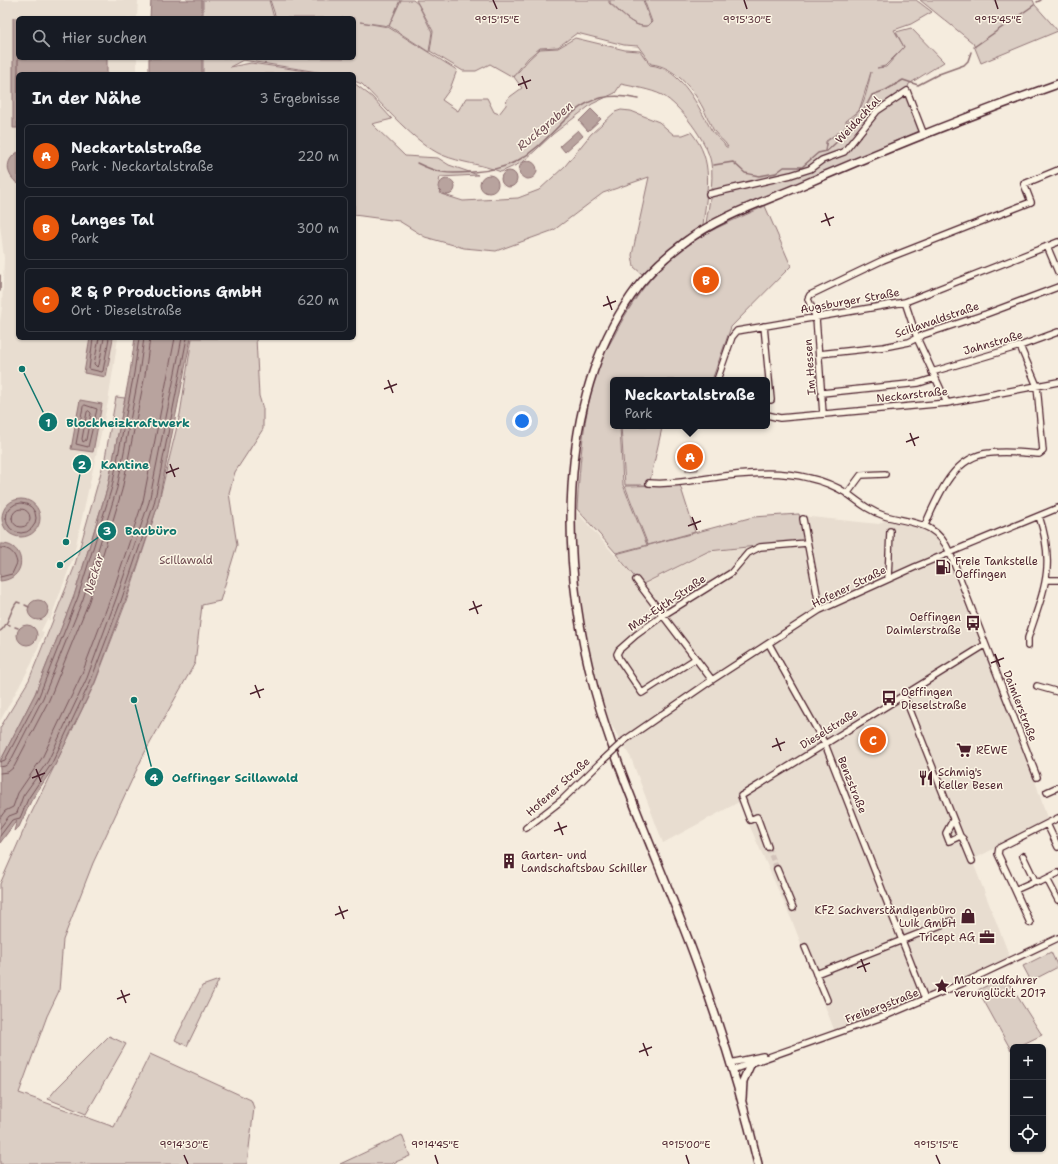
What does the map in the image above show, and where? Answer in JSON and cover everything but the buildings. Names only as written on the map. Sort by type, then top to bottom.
[{"type":"main road","points":[[758,1164],[731,1066],[697,963],[604,722],[582,635],[573,565],[572,509],[575,463],[582,412],[594,366],[611,327],[632,293],[646,277],[685,242],[721,221],[814,179],[1058,84]]},
{"type":"main road","points":[[742,1107],[743,1081],[751,1063]]},
{"type":"street","name":"Weidachtal","points":[[709,194],[791,175],[810,169],[822,160],[844,152],[877,111],[907,91],[924,135]]},
{"type":"street","name":"Im Hessen","points":[[823,414],[816,318],[809,302],[810,295],[884,260],[1031,202],[1024,184],[1058,170]]},
{"type":"street","name":"Augsburger Straße","points":[[718,377],[734,333],[764,326],[905,302],[1058,242]]},
{"type":"street","points":[[1047,246],[1058,272]]},
{"type":"street","name":"Scillawaldstraße","points":[[819,354],[884,347],[917,338],[1058,287]]},
{"type":"street","points":[[905,302],[917,338],[947,403]]},
{"type":"street","points":[[764,326],[769,377]]},
{"type":"street","name":"Jahnstraße","points":[[932,372],[1020,346],[1058,332]]},
{"type":"street","points":[[649,483],[677,482],[746,474],[782,473],[810,478],[832,485],[884,516],[925,525],[945,485],[959,466],[969,459],[990,452],[1039,454],[1042,452],[1044,448],[1038,386],[1020,346]]},
{"type":"street","points":[[822,393],[919,383],[935,378]]},
{"type":"street","name":"Neckarstraße","points":[[770,416],[780,418],[947,403],[1058,382]]},
{"type":"street","points":[[770,389],[771,400]]},
{"type":"street","points":[[847,494],[861,475],[884,474]]},
{"type":"street","name":"Hofener Straße","points":[[526,828],[562,800],[624,740],[712,680],[820,610],[950,552],[1058,508]]},
{"type":"street","points":[[1028,646],[1028,638],[1046,580],[1047,548],[1039,516]]},
{"type":"street","points":[[803,519],[820,610]]},
{"type":"street","name":"Daimlerstraße","points":[[925,525],[942,537],[950,552],[985,646],[1037,777]]},
{"type":"street","points":[[888,579],[890,531]]},
{"type":"street","name":"Max-Eyth-Straße","points":[[695,659],[642,693],[619,659],[618,654],[619,650],[636,634],[731,573],[748,553],[760,547],[807,543]]},
{"type":"street","points":[[636,580],[712,680]]},
{"type":"street","points":[[1046,580],[1058,580]]},
{"type":"street","name":"Benzstraße","points":[[769,644],[825,744],[925,999]]},
{"type":"street","name":"Dieselstraße","points":[[768,847],[757,817],[750,820],[741,796],[985,646]]},
{"type":"street","points":[[1037,686],[1058,692]]},
{"type":"street","points":[[904,695],[953,820],[972,861]]},
{"type":"street","points":[[1047,792],[1058,787]]},
{"type":"street","points":[[1030,923],[998,854],[999,848],[1058,818]]},
{"type":"street","points":[[953,820],[946,834],[949,841],[960,836]]},
{"type":"street","points":[[1047,824],[1058,846]]},
{"type":"street","points":[[1023,856],[1035,880]]},
{"type":"street","points":[[777,869],[793,908]]},
{"type":"street","points":[[1015,890],[1035,880],[1040,882],[1058,873]]},
{"type":"street","points":[[1047,879],[1058,900]]},
{"type":"street","points":[[816,974],[951,921]]},
{"type":"street","name":"Freibergstraße","points":[[731,1066],[832,1036],[925,999],[1058,938]]},
{"type":"street","points":[[806,947],[826,1000]]},
{"type":"street","name":"Freibergstraße","points":[[731,1066],[751,1063],[775,1053]]},
{"type":"shaded area","points":[[0,0],[138,0],[137,16],[16,16],[16,60],[137,60],[137,72],[16,72],[16,340],[118,340],[108,402],[73,558],[50,620],[47,619],[41,631],[44,632],[32,663],[0,721],[0,322],[4,258],[0,225]]},
{"type":"shaded area","points":[[576,511],[642,586],[709,552],[805,541],[801,516],[879,524],[885,520],[927,530],[939,540],[1030,765],[1048,821],[972,860],[1013,965],[918,1003],[835,1032],[793,923],[739,802],[663,843],[631,758],[609,721],[599,690],[586,635],[582,604],[577,564]]},
{"type":"green space","points":[[203,0],[269,0],[273,16],[203,16]]},
{"type":"green space","points":[[270,0],[400,0],[389,26],[360,22],[388,27],[457,70],[450,89],[442,100],[458,111],[466,98],[487,98],[494,112],[499,114],[506,105],[507,99],[522,88],[514,77],[529,59],[540,49],[558,48],[575,38],[625,50],[640,51],[650,65],[671,73],[680,81],[695,100],[712,131],[726,147],[728,147],[714,131],[699,101],[688,86],[667,69],[651,64],[638,46],[624,45],[577,33],[558,47],[540,48],[528,58],[513,77],[490,64],[476,71],[463,71],[430,51],[433,31],[416,0],[609,0],[609,3],[632,22],[637,25],[648,26],[652,22],[644,0],[916,0],[932,12],[911,24],[894,30],[904,47],[896,32],[911,28],[944,62],[909,84],[906,94],[919,131],[706,223],[712,178],[709,154],[699,135],[685,115],[669,100],[657,93],[621,84],[615,93],[592,104],[553,134],[523,162],[501,172],[449,158],[421,142],[410,133],[362,84],[356,82],[356,72],[318,72],[243,60],[356,60],[356,16],[275,16]],"holes":[[[904,47],[886,67],[877,68],[885,66]],[[871,72],[864,100],[860,109]],[[858,112],[847,122],[847,128],[827,141],[825,151],[826,141],[846,127],[846,121]]]},
{"type":"green space","points":[[401,0],[413,0],[418,4],[432,32],[429,52],[389,26]]},
{"type":"green space","points":[[610,0],[643,0],[651,22],[647,26],[642,26],[632,22],[610,3]]},
{"type":"green space","points":[[920,0],[1033,0],[1035,5],[1058,31],[981,63],[973,43]]},
{"type":"green space","points":[[203,60],[243,60],[230,67],[251,63],[312,72],[203,72]]},
{"type":"green space","points":[[356,85],[372,97],[392,119],[372,124],[405,156],[438,158],[449,165],[478,175],[440,177],[438,187],[441,194],[463,201],[518,198],[539,190],[565,166],[591,134],[615,112],[621,110],[631,111],[659,122],[674,135],[683,135],[691,132],[699,143],[704,154],[708,176],[703,225],[684,237],[642,274],[634,267],[632,255],[649,177],[603,193],[554,230],[496,251],[464,248],[425,237],[399,221],[356,215]]},
{"type":"green space","points":[[765,206],[791,266],[731,327],[713,377],[610,377],[610,429],[620,429],[623,485],[647,545],[616,553],[577,509],[585,421],[597,370],[628,310],[654,275],[689,244],[717,228]]},
{"type":"green space","name":"Scillawald","points":[[192,340],[256,340],[259,396],[263,409],[263,429],[235,472],[229,493],[237,545],[220,601],[202,605],[195,663],[144,754],[93,863],[63,940],[59,991],[47,1016],[19,1093],[114,1127],[150,1054],[251,1100],[254,1108],[247,1164],[0,1164],[0,884],[30,816],[95,683],[126,602],[158,505],[180,414]]},
{"type":"green space","points":[[116,397],[125,398],[108,486],[74,596],[35,694],[0,762],[0,728],[29,680],[74,568],[105,458]]},
{"type":"green space","points":[[621,429],[662,429],[649,485],[625,485]]},
{"type":"green space","points":[[693,451],[694,463],[698,463],[698,470],[686,471],[685,452]]},
{"type":"green space","points":[[680,485],[695,532],[648,545],[625,486]]},
{"type":"green space","points":[[799,514],[805,541],[709,551],[641,585],[616,554],[753,517]]},
{"type":"green space","points":[[1051,952],[1058,967],[1031,981],[1023,966]]},
{"type":"green space","points":[[1005,977],[1042,1035],[1023,1044],[1010,1044],[1010,1048],[978,990]]},
{"type":"green space","points":[[219,980],[187,1046],[175,1040],[202,986]]},
{"type":"green space","points":[[109,1036],[126,1044],[86,1114],[48,1099],[57,1088]]},
{"type":"green space","points":[[402,1135],[410,1156],[391,1164],[340,1164]]},
{"type":"water","points":[[151,0],[202,0],[202,16],[150,16]]},
{"type":"water","points":[[13,18],[16,18],[16,60],[107,60],[107,72],[16,72],[16,128],[13,128]]},
{"type":"water","points":[[149,60],[202,60],[202,72],[149,72]]},
{"type":"water","points":[[591,109],[601,119],[588,131],[579,121]]},
{"type":"water","points":[[578,130],[583,136],[565,152],[560,146]]},
{"type":"water","points":[[16,153],[16,182],[11,176],[8,168],[10,159]]},
{"type":"water","points":[[528,161],[534,164],[537,170],[534,176],[528,179],[522,176],[519,170],[522,164]]},
{"type":"water","points":[[506,171],[512,171],[517,176],[515,185],[512,187],[506,187],[501,182],[501,176]]},
{"type":"water","points":[[489,175],[495,178],[498,184],[495,190],[489,193],[483,190],[480,184],[483,178]]},
{"type":"water","points":[[447,179],[454,184],[455,187],[450,194],[447,195],[440,190],[439,187],[444,180]]},
{"type":"water","points":[[90,340],[113,340],[106,377],[84,373]]},
{"type":"water","name":"Neckar","points":[[135,340],[191,340],[158,505],[125,602],[95,682],[55,765],[31,801],[19,827],[14,831],[17,820],[0,843],[0,762],[35,694],[74,596],[108,486]]},
{"type":"water","points":[[80,400],[102,404],[93,452],[71,449]]},
{"type":"water","points":[[21,499],[34,505],[40,518],[34,531],[21,537],[8,531],[2,518],[8,505]]},
{"type":"water","points":[[0,544],[9,545],[15,549],[19,554],[21,561],[20,568],[16,574],[9,579],[0,581]]},
{"type":"water","points":[[38,600],[45,603],[48,610],[45,617],[38,620],[31,617],[28,610],[31,603]]},
{"type":"water","points":[[27,625],[34,628],[37,635],[34,642],[27,645],[20,642],[17,635],[20,628]]},
{"type":"waterway","name":"Ruckgraben","points":[[1037,2],[1041,0]]},
{"type":"waterway","name":"Ruckgraben","points":[[974,47],[1034,5]]},
{"type":"waterway","name":"Ruckgraben","points":[[714,165],[733,162],[745,173],[759,176],[776,173],[784,167],[802,167],[818,153],[827,151],[857,123],[872,95],[886,90],[903,80],[918,85],[939,74],[964,65],[968,61],[971,52]]},
{"type":"waterway","name":"Ruckgraben","points":[[417,163],[438,171],[450,173],[479,172],[501,167],[517,161],[533,150],[584,105],[598,99],[616,96],[638,99]]},
{"type":"waterway","points":[[0,631],[5,626],[17,602],[20,603]]},
{"type":"waterway","points":[[25,605],[29,607]]},
{"type":"waterway","points":[[6,624],[10,625]]},
{"type":"tunnel","points":[[768,847],[777,869]]},
{"type":"tram line","points":[[0,275],[0,291]]},
{"type":"place","name":"Langes Tal","points":[[706,280]]},
{"type":"place","name":"Blockheizkraftwerk","points":[[22,369]]},
{"type":"place","name":"Neckartalstraße","points":[[690,457]]},
{"type":"place","name":"Kantine","points":[[66,542]]},
{"type":"place","name":"Baubüro","points":[[60,565]]},
{"type":"place","name":"Freie Tankstelle Oeffingen","points":[[943,567]]},
{"type":"place","name":"Oeffingen Daimlerstraße","points":[[973,623]]},
{"type":"place","name":"Oeffingen Dieselstraße","points":[[889,698]]},
{"type":"place","name":"Oeffinger Scillawald","points":[[134,700]]},
{"type":"place","name":"R & P Productions GmbH","points":[[873,740]]},
{"type":"place","name":"REWE","points":[[964,750]]},
{"type":"place","name":"Schmig's Keller Besen","points":[[926,778]]},
{"type":"place","name":"Garten- und Landschaftsbau Schiller","points":[[509,861]]},
{"type":"place","name":"KFZ Sachverständigenbüro Luik GmbH","points":[[968,916]]},
{"type":"place","name":"Tricept AG","points":[[987,937]]},
{"type":"place","name":"Motorradfahrer verunglückt 2017","points":[[942,986]]}]
